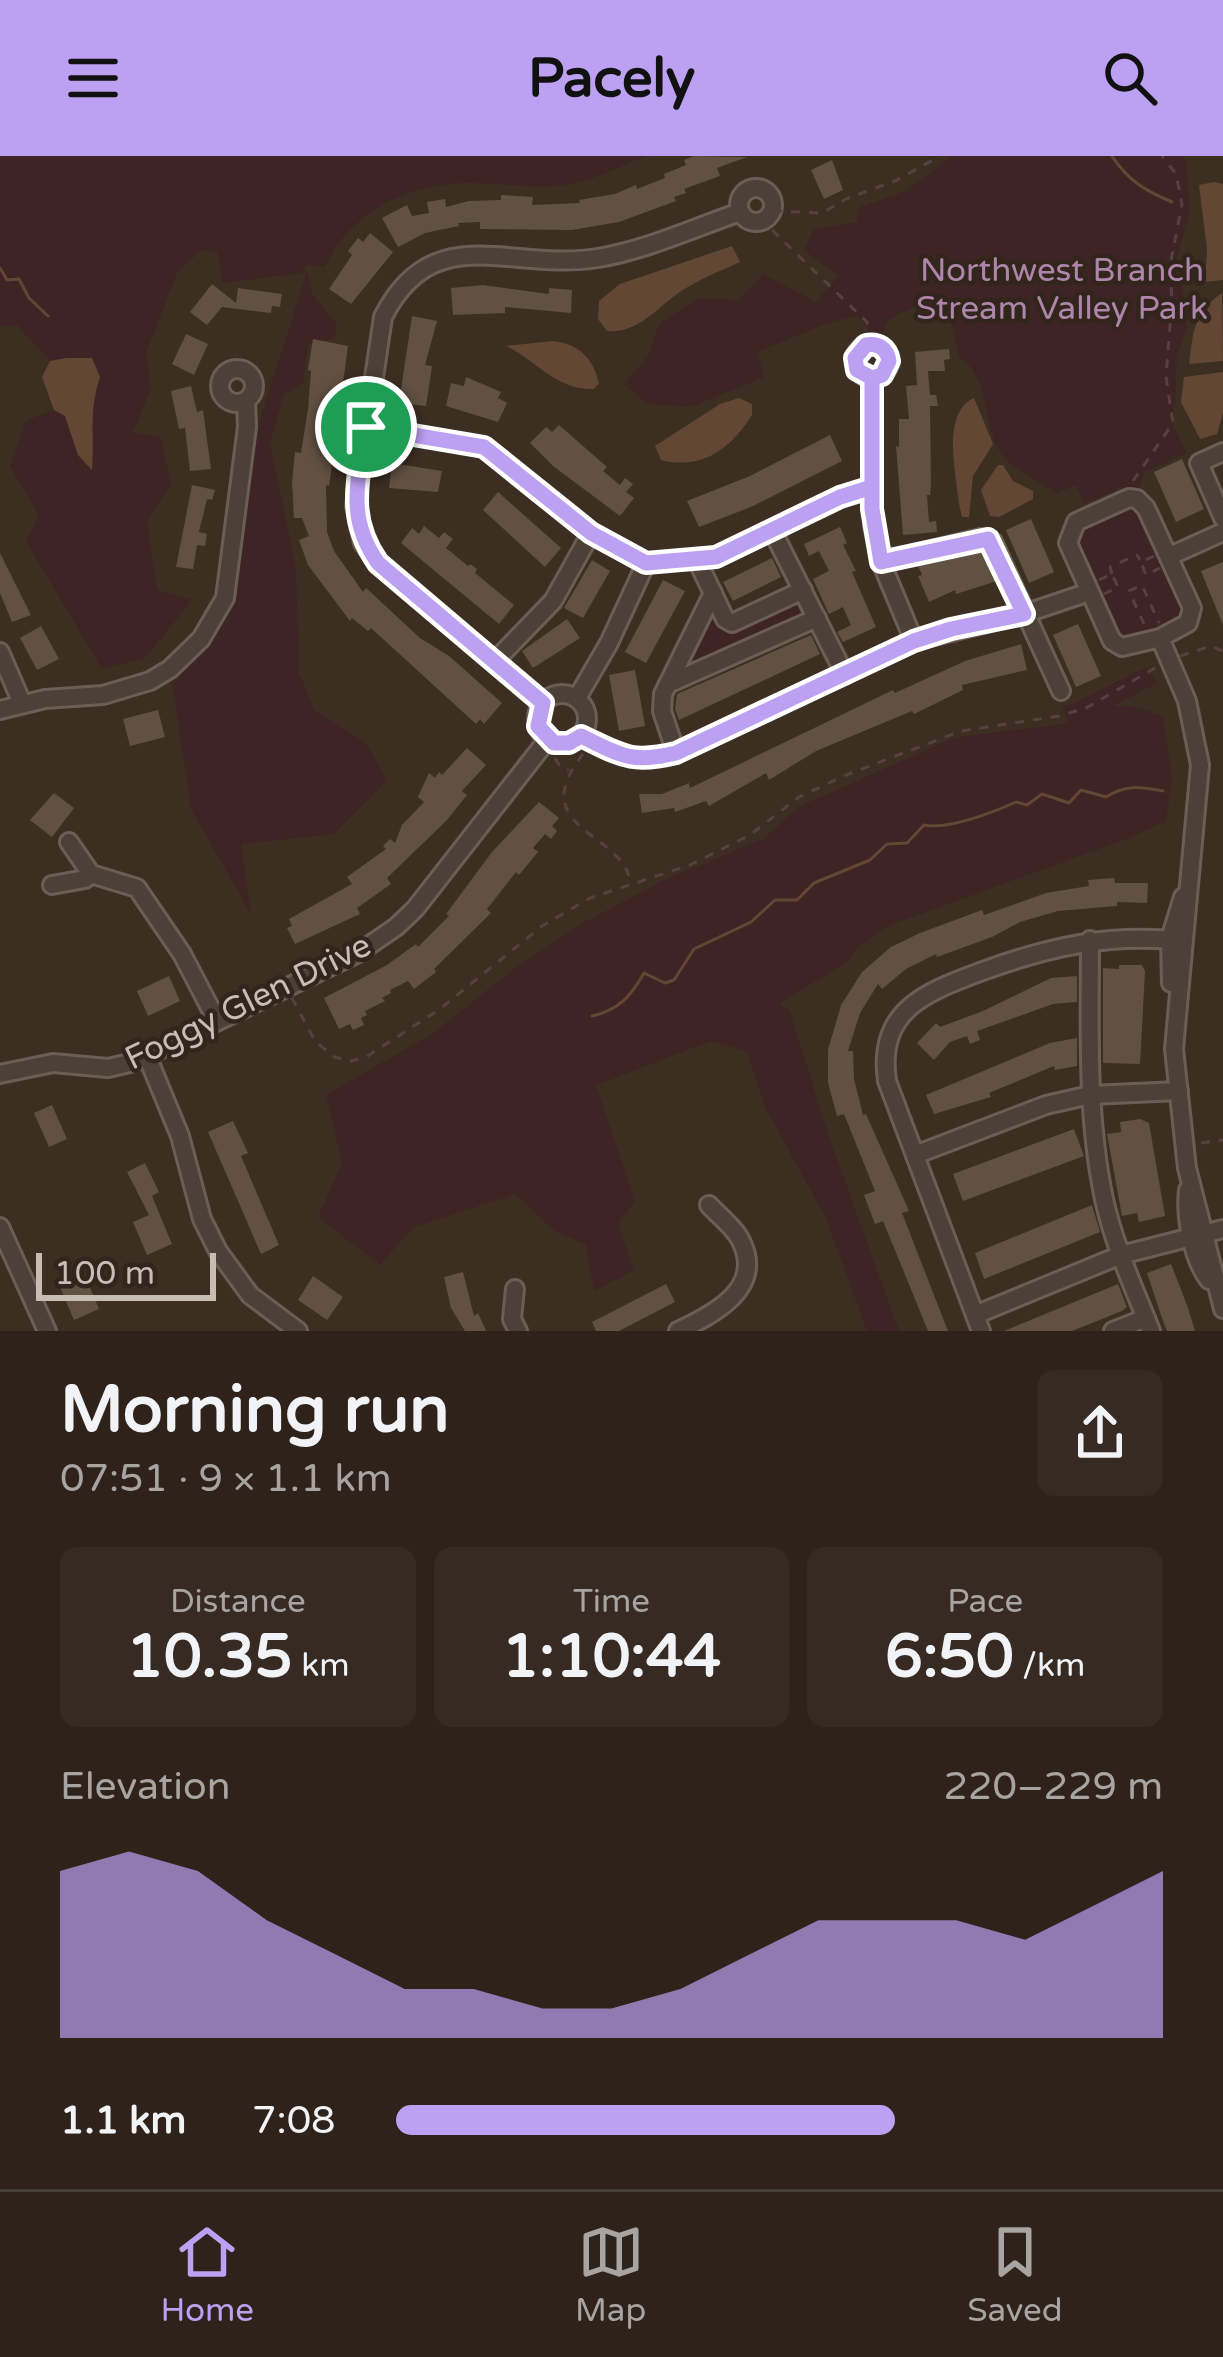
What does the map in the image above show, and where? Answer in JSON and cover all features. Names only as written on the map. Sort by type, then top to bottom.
[{"type":"street","points":[[755,188],[770,194],[773,220],[754,223],[740,212],[741,196],[755,188]]},
{"type":"street","points":[[543,703],[378,563],[364,543],[355,506],[383,317],[396,292],[416,271],[443,258],[597,259],[740,212]]},
{"type":"street","points":[[870,344],[860,348],[855,358],[857,370],[872,378],[872,487],[881,562],[914,641]]},
{"type":"street","points":[[0,710],[22,703],[103,695],[150,681],[170,669],[216,620],[225,598],[247,427],[246,401]]},
{"type":"street","points":[[366,427],[484,447],[591,533],[646,563],[716,557],[840,497],[872,487]]},
{"type":"street","points":[[1223,452],[1199,463],[1223,518]]},
{"type":"street","points":[[1129,498],[1138,500],[1146,508],[1162,560],[1192,616],[1188,623],[1122,647],[1112,640],[1096,589],[1068,542],[1070,530],[1076,522],[1129,498]]},
{"type":"street","points":[[772,530],[845,675]]},
{"type":"street","points":[[1162,560],[1223,532]]},
{"type":"street","points":[[494,662],[554,601],[591,533]]},
{"type":"street","points":[[881,562],[988,539],[1061,691]]},
{"type":"street","points":[[697,560],[725,619],[732,623],[802,590]]},
{"type":"street","points":[[577,698],[646,563]]},
{"type":"street","points":[[583,744],[587,711],[577,698],[562,693],[543,703],[538,726],[548,740],[583,744],[634,760],[676,753],[914,641],[1024,614],[1096,589]]},
{"type":"street","points":[[676,753],[662,710],[668,684],[712,593]]},
{"type":"street","points":[[668,684],[818,618]]},
{"type":"street","points":[[1156,632],[1190,713],[1200,765],[1188,885],[1173,920],[1178,999],[1174,1049],[1189,1177],[1186,1204],[1207,1234],[1203,1271],[1218,1290],[1223,1309]]},
{"type":"street","points":[[0,652],[22,703]]},
{"type":"street","name":"Foggy Glen Drive","points":[[0,1074],[52,1063],[108,1067],[147,1056],[358,953],[415,909],[548,740]]},
{"type":"street","points":[[69,842],[91,874],[136,888],[182,954],[217,1021]]},
{"type":"street","points":[[52,885],[91,874]]},
{"type":"street","points":[[1176,940],[1131,936],[1090,940],[1030,953],[969,976],[926,994],[903,1013],[887,1040],[884,1059],[887,1081],[978,1323],[1120,1255],[1207,1234]]},
{"type":"street","points":[[1090,940],[1090,1096],[1105,1203],[1149,1325],[1113,1331]]},
{"type":"street","points":[[147,1056],[180,1136],[202,1219],[218,1251],[250,1295],[298,1331]]},
{"type":"street","points":[[915,1155],[1046,1105],[1090,1096],[1179,1091]]},
{"type":"street","points":[[678,1331],[730,1304],[741,1288],[747,1260],[741,1239],[709,1205]]},
{"type":"street","points":[[0,1227],[46,1331]]},
{"type":"street","points":[[515,1289],[512,1319],[518,1331]]},
{"type":"path","points":[[773,220],[823,213],[940,156]]},
{"type":"path","points":[[1131,489],[1138,470],[1173,422],[1166,377],[1170,266],[1182,204],[1176,174],[1162,156]]},
{"type":"path","points":[[773,220],[867,322],[870,344]]},
{"type":"path","points":[[1096,589],[1118,587],[1110,567],[1137,555],[1146,574],[1162,560]]},
{"type":"path","points":[[1140,567],[1162,560]]},
{"type":"path","points":[[1096,589],[1112,574]]},
{"type":"path","points":[[1134,585],[1142,585],[1156,632],[1129,591],[1134,585]]},
{"type":"path","points":[[1184,655],[1211,646],[1223,651]]},
{"type":"path","points":[[292,998],[315,1041],[334,1057],[351,1061],[366,1057],[440,1009],[542,926],[590,898],[689,865],[750,835],[800,797],[846,775],[961,731],[1086,708],[1153,668]]},
{"type":"path","points":[[583,744],[570,770],[567,809],[576,826],[619,856],[630,882]]},
{"type":"path","points":[[555,758],[561,768],[570,770]]},
{"type":"path","points":[[1201,1143],[1223,1140]]},
{"type":"green space","points":[[0,156],[647,156],[569,184],[445,184],[403,195],[349,231],[325,267],[307,265],[301,273],[222,283],[218,253],[201,250],[177,273],[146,353],[151,388],[133,432],[161,438],[171,485],[147,521],[157,590],[192,600],[145,658],[102,669],[26,541],[39,515],[10,466],[25,421],[54,410],[65,415],[78,455],[92,468],[90,410],[100,377],[66,358],[50,361],[18,326],[0,326]]},
{"type":"green space","name":"Northwest Branch Stream Valley Park","points":[[952,156],[1182,156],[1186,161],[1190,211],[1176,261],[1187,328],[1177,356],[1170,419],[1186,453],[1144,473],[1139,488],[1120,488],[1084,504],[1076,485],[1057,493],[1012,465],[995,442],[981,388],[959,357],[952,326],[931,298],[888,320],[882,334],[870,333],[858,315],[757,352],[764,377],[691,407],[648,404],[624,384],[648,356],[659,324],[699,298],[738,300],[764,274],[815,302],[839,276],[804,250],[813,230],[857,222],[858,208],[908,190]]},
{"type":"green space","points":[[307,272],[313,295],[337,325],[334,339],[308,343],[303,383],[284,394],[270,443],[296,569],[299,673],[314,710],[366,743],[387,780],[334,834],[241,844],[251,914],[191,809],[170,669],[225,598],[261,416]]},
{"type":"green space","points":[[1126,504],[1143,513],[1184,609],[1173,625],[1129,640],[1115,630],[1075,542],[1083,522]]},
{"type":"green space","points":[[797,602],[805,612],[797,618],[686,667],[683,657],[714,611],[728,627]]},
{"type":"green space","points":[[1146,667],[1157,683],[1113,706],[1163,716],[1172,778],[1166,821],[885,927],[853,952],[849,961],[780,1003],[790,1012],[899,1331],[867,1331],[826,1218],[765,1107],[747,1051],[711,1041],[596,1085],[635,1200],[618,1224],[634,1271],[594,1291],[586,1245],[555,1231],[515,1194],[412,1228],[380,1265],[318,1217],[342,1163],[326,1095],[432,1034],[581,924],[665,880],[765,838],[798,807],[957,737],[1063,724],[1068,721],[1061,706]]},
{"type":"shaded area","points":[[1223,184],[1223,280],[1205,282],[1207,249],[1199,185]]},
{"type":"shaded area","points":[[732,246],[740,262],[678,293],[630,328],[607,331],[598,319],[599,301],[620,284]]},
{"type":"shaded area","points":[[1222,293],[1223,361],[1189,364],[1200,315]]},
{"type":"shaded area","points":[[553,341],[570,345],[589,360],[599,383],[594,389],[557,380],[506,346]]},
{"type":"shaded area","points":[[92,358],[100,377],[93,413],[92,470],[78,455],[65,416],[54,410],[42,377],[50,361]]},
{"type":"shaded area","points":[[1223,372],[1223,413],[1217,434],[1200,439],[1181,402],[1184,377]]},
{"type":"shaded area","points":[[739,398],[752,404],[752,415],[724,447],[689,462],[661,460],[655,446],[720,404]]},
{"type":"shaded area","points":[[974,398],[993,444],[973,476],[969,517],[962,517],[954,430],[957,417]]},
{"type":"shaded area","points":[[998,465],[1003,465],[1013,481],[1033,491],[1033,499],[999,517],[990,516],[981,490]]},
{"type":"building","points":[[747,157],[717,168],[720,176],[684,189],[686,193],[674,197],[676,201],[619,222],[572,230],[480,229],[480,222],[458,223],[398,247],[382,218],[407,205],[412,216],[429,213],[427,202],[445,199],[446,207],[501,200],[501,195],[533,197],[532,205],[580,203],[665,178],[664,174],[686,165],[684,160]]},
{"type":"building","points":[[832,160],[843,190],[824,199],[811,170]]},
{"type":"building","points":[[370,233],[393,252],[351,304],[329,289],[352,255],[348,251],[358,238],[363,242]]},
{"type":"building","points":[[212,284],[236,303],[238,288],[282,294],[280,307],[272,306],[271,313],[222,307],[207,325],[190,312]]},
{"type":"building","points":[[483,285],[549,294],[549,288],[572,290],[571,313],[505,307],[505,313],[453,315],[451,288]]},
{"type":"building","points":[[412,316],[437,321],[425,365],[432,366],[426,406],[399,403]]},
{"type":"building","points":[[186,334],[208,344],[194,375],[172,364]]},
{"type":"building","points":[[313,339],[348,346],[326,485],[327,532],[334,551],[363,592],[366,588],[502,703],[484,724],[480,719],[476,724],[371,628],[368,631],[350,621],[308,565],[299,540],[309,536],[302,518],[294,518],[292,482],[308,409]]},
{"type":"building","points":[[949,349],[945,371],[928,371],[930,395],[936,395],[938,406],[930,406],[931,485],[927,495],[929,522],[936,521],[937,532],[903,535],[896,446],[899,419],[909,419],[906,386],[917,385],[915,352]]},
{"type":"building","points":[[466,377],[501,392],[498,398],[507,403],[498,422],[446,406],[451,383],[464,386]]},
{"type":"building","points":[[191,386],[197,412],[203,410],[211,469],[190,471],[185,428],[179,429],[171,391]]},
{"type":"building","points":[[559,425],[607,467],[603,471],[620,485],[625,478],[633,484],[626,492],[634,498],[620,516],[530,443],[546,427],[552,432]]},
{"type":"building","points":[[830,435],[842,461],[751,507],[699,527],[687,501],[750,476]]},
{"type":"building","points":[[1182,459],[1204,509],[1176,522],[1154,472]]},
{"type":"building","points":[[392,463],[442,471],[438,492],[389,488]]},
{"type":"building","points":[[192,485],[215,490],[212,500],[207,499],[199,532],[207,534],[205,546],[197,545],[193,569],[176,567]]},
{"type":"building","points":[[498,492],[561,548],[545,567],[483,510]]},
{"type":"building","points":[[1031,519],[1054,572],[1029,583],[1006,530]]},
{"type":"building","points":[[424,526],[439,538],[444,532],[453,539],[446,548],[477,569],[475,573],[514,605],[499,624],[401,543],[412,528],[419,534]]},
{"type":"building","points":[[840,527],[856,571],[852,572],[876,627],[843,642],[837,632],[851,625],[843,607],[829,614],[813,579],[829,571],[819,551],[809,556],[804,544]]},
{"type":"building","points":[[980,551],[997,581],[956,594],[955,590],[929,602],[918,566]]},
{"type":"building","points":[[0,553],[31,615],[12,622],[0,593]]},
{"type":"building","points":[[772,558],[781,577],[733,601],[723,582]]},
{"type":"building","points":[[592,560],[610,571],[583,618],[564,608]]},
{"type":"building","points":[[1223,562],[1223,625],[1201,571]]},
{"type":"building","points":[[663,580],[685,591],[646,663],[625,652]]},
{"type":"building","points":[[567,619],[580,638],[533,668],[522,651]]},
{"type":"building","points":[[1078,624],[1101,676],[1076,687],[1053,635]]},
{"type":"building","points":[[41,626],[59,659],[37,670],[20,638]]},
{"type":"building","points":[[811,635],[820,654],[679,720],[677,694]]},
{"type":"building","points":[[1021,644],[1027,670],[962,685],[963,690],[914,714],[816,751],[769,780],[766,773],[709,806],[706,801],[675,812],[674,808],[642,813],[639,794],[662,794],[689,783],[690,788],[893,690]]},
{"type":"building","points":[[635,670],[645,726],[619,731],[609,675]]},
{"type":"building","points":[[158,710],[165,737],[130,746],[123,719]]},
{"type":"building","points":[[467,748],[486,765],[462,791],[467,795],[447,820],[387,878],[391,884],[357,908],[360,914],[295,944],[287,928],[292,926],[289,919],[352,884],[347,877],[386,849],[383,846],[390,839],[395,843],[402,825],[424,802],[418,797],[429,773],[435,778],[439,772],[442,775]]},
{"type":"building","points":[[54,793],[74,808],[52,837],[30,820]]},
{"type":"building","points":[[539,802],[559,818],[552,826],[557,831],[551,839],[545,834],[533,848],[538,852],[487,909],[491,913],[414,989],[408,981],[390,990],[382,998],[385,1001],[365,1011],[364,1025],[339,1029],[324,998],[418,947],[449,916],[446,914],[492,852]]},
{"type":"building","points":[[1114,878],[1115,883],[1148,883],[1147,903],[1117,902],[1117,906],[1058,911],[936,954],[906,969],[882,989],[878,984],[860,1013],[848,1051],[853,1051],[863,1115],[909,1211],[902,1213],[948,1331],[928,1331],[883,1221],[875,1224],[864,1195],[875,1191],[844,1114],[837,1116],[828,1083],[828,1050],[841,1005],[862,972],[891,947],[920,933],[982,910],[984,915],[1046,893],[1089,886],[1088,880]]},
{"type":"building","points":[[1119,965],[1142,965],[1145,971],[1140,1064],[1103,1063],[1103,968],[1119,969]]},
{"type":"building","points":[[169,976],[180,1001],[148,1016],[137,991]]},
{"type":"building","points":[[1077,976],[1077,1002],[1053,1004],[977,1031],[980,1040],[970,1044],[967,1036],[950,1042],[934,1060],[917,1043],[936,1023],[940,1027],[983,1011],[1051,978]]},
{"type":"building","points":[[1077,1038],[1077,1066],[1055,1070],[1054,1066],[989,1093],[991,1097],[934,1114],[926,1095],[1050,1043]]},
{"type":"building","points":[[52,1105],[67,1139],[49,1147],[34,1113]]},
{"type":"building","points":[[1140,1119],[1149,1123],[1165,1216],[1139,1222],[1137,1213],[1122,1216],[1107,1134],[1121,1132],[1120,1122]]},
{"type":"building","points":[[233,1121],[248,1153],[241,1156],[279,1245],[261,1254],[208,1132]]},
{"type":"building","points":[[1074,1129],[1084,1156],[963,1201],[953,1174]]},
{"type":"building","points":[[145,1163],[159,1192],[152,1196],[172,1244],[147,1255],[133,1222],[149,1215],[127,1172]]},
{"type":"building","points":[[1092,1205],[1100,1232],[984,1279],[975,1253]]},
{"type":"building","points":[[1171,1264],[1195,1331],[1167,1331],[1162,1318],[1147,1273]]},
{"type":"building","points":[[463,1272],[474,1316],[478,1313],[486,1331],[465,1331],[451,1308],[444,1277]]},
{"type":"building","points":[[85,1276],[99,1309],[74,1320],[60,1287]]},
{"type":"building","points":[[313,1276],[343,1297],[327,1320],[298,1300]]},
{"type":"building","points":[[666,1284],[675,1302],[619,1331],[596,1331],[592,1322]]},
{"type":"building","points":[[1118,1284],[1127,1307],[1122,1311],[1072,1331],[1004,1331]]},
{"type":"waterway","points":[[1112,156],[1138,184],[1172,202]]},
{"type":"waterway","points":[[0,268],[7,280],[19,279],[29,298],[48,316]]},
{"type":"waterway","points":[[592,1016],[623,1001],[644,973],[665,983],[674,980],[694,949],[751,922],[775,900],[797,900],[814,883],[870,860],[887,844],[907,843],[924,825],[958,823],[1016,802],[1027,805],[1042,794],[1069,803],[1081,790],[1106,797],[1133,788],[1163,791]]},
{"type":"route","points":[[366,427],[355,506],[364,543],[378,563],[543,703],[538,726],[554,743],[569,743],[581,736],[611,754],[634,760],[676,753],[914,641],[1024,614],[988,539],[881,562],[872,509],[872,378],[857,370],[855,358],[860,348],[877,345],[889,361],[882,375],[872,378],[872,487],[840,497],[716,557],[646,563],[591,533],[484,447],[366,427]]}]
